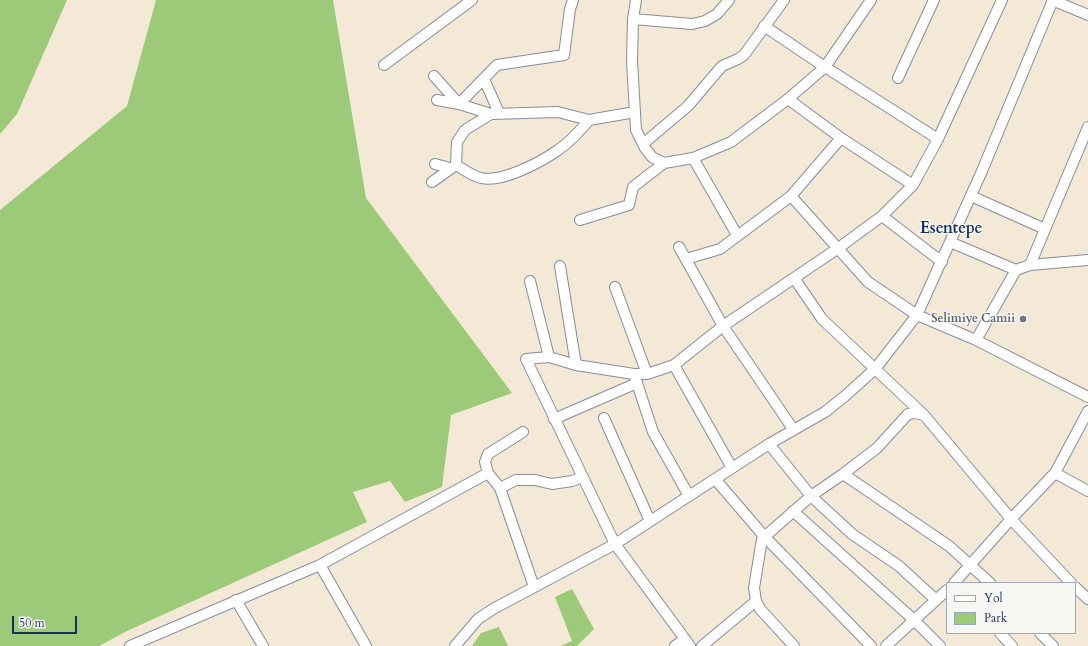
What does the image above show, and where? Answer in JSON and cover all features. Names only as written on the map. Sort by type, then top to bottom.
[{"type":"street","points":[[384,65],[472,0]]},
{"type":"street","points":[[459,104],[497,65],[564,54],[570,9],[573,0]]},
{"type":"street","points":[[636,0],[633,19],[632,61],[636,130],[652,157],[664,163]]},
{"type":"street","points":[[633,19],[692,24],[705,21],[717,14],[729,0]]},
{"type":"street","points":[[643,144],[688,106],[722,66],[744,55],[784,0]]},
{"type":"street","points":[[580,220],[629,205],[633,187],[664,163],[693,158],[731,142],[788,99],[825,67],[871,0]]},
{"type":"street","points":[[898,78],[934,0]]},
{"type":"street","points":[[554,419],[635,379],[674,365],[723,326],[837,249],[882,216],[913,185],[938,139],[1002,0]]},
{"type":"street","points":[[455,646],[478,619],[615,544],[769,444],[836,404],[875,368],[917,315],[942,262],[1053,0],[1088,15]]},
{"type":"street","points":[[764,26],[938,139]]},
{"type":"street","points":[[434,76],[459,104]]},
{"type":"street","points":[[484,79],[495,113]]},
{"type":"street","points":[[788,99],[841,138],[913,185]]},
{"type":"street","points":[[437,100],[495,113],[558,112],[589,120],[635,112]]},
{"type":"street","points":[[432,182],[453,167],[457,142],[465,130],[495,113]]},
{"type":"street","points":[[435,164],[453,167],[481,178],[502,177],[524,169],[558,150],[578,133],[589,120]]},
{"type":"street","points":[[1030,265],[1088,127]]},
{"type":"street","points":[[686,259],[720,249],[791,196],[841,138]]},
{"type":"street","points":[[693,158],[737,235]]},
{"type":"street","points":[[791,196],[868,282],[917,315],[976,340],[1088,397]]},
{"type":"street","points":[[970,196],[1045,229]]},
{"type":"street","points":[[882,216],[942,262]]},
{"type":"street","points":[[950,242],[1016,270]]},
{"type":"street","points":[[679,247],[723,326],[793,429]]},
{"type":"street","points":[[976,340],[1016,270],[1030,265],[1088,260]]},
{"type":"street","points":[[560,266],[576,365]]},
{"type":"street","points":[[794,278],[822,319],[924,415],[1011,519],[1070,582]]},
{"type":"street","points":[[530,280],[549,358]]},
{"type":"street","points":[[615,287],[648,374]]},
{"type":"street","points":[[635,379],[549,358],[526,359],[615,544],[687,642],[675,646]]},
{"type":"street","points":[[674,365],[732,468]]},
{"type":"street","points":[[635,379],[653,432],[689,496]]},
{"type":"street","points":[[955,582],[972,565],[1011,519],[1055,473],[1088,412]]},
{"type":"street","points":[[794,646],[760,609],[756,601],[754,588],[760,544],[764,536],[811,496],[877,448],[908,414],[915,413],[924,415]]},
{"type":"street","points":[[604,418],[650,521]]},
{"type":"street","points":[[523,432],[488,454],[485,462],[488,472],[500,488],[534,587]]},
{"type":"street","points":[[769,444],[811,496],[852,534],[899,566],[936,600]]},
{"type":"street","points":[[133,645],[320,565],[488,472]]},
{"type":"street","points":[[1055,473],[1088,491]]},
{"type":"street","points":[[843,474],[949,546],[972,565],[989,582]]},
{"type":"street","points":[[500,488],[516,480],[536,480],[552,484],[572,481],[582,477]]},
{"type":"street","points":[[714,479],[764,536],[871,646]]},
{"type":"street","points":[[793,511],[914,620],[940,646]]},
{"type":"street","points":[[320,565],[366,646]]},
{"type":"street","points":[[1076,588],[1088,599]]},
{"type":"street","points":[[886,646],[946,591]]},
{"type":"street","points":[[236,600],[263,646]]},
{"type":"street","points":[[702,646],[756,601]]},
{"type":"street","points":[[1001,634],[1012,646]]},
{"type":"street","points":[[1041,634],[1053,646]]},
{"type":"green space","points":[[0,0],[67,0],[17,114],[0,134]]},
{"type":"green space","points":[[156,0],[333,0],[366,198],[512,393],[451,415],[442,487],[405,502],[390,481],[353,492],[367,522],[127,631],[99,646],[0,646],[0,210],[127,106]]},
{"type":"green space","points":[[572,589],[594,629],[577,646],[561,646],[572,641],[555,597]]},
{"type":"green space","points":[[499,627],[508,646],[472,646],[481,633]]},
{"type":"place","name":"Selimiye Camii","points":[[1023,319]]},
{"type":"district","name":"Esentepe","points":[[951,229]]}]
